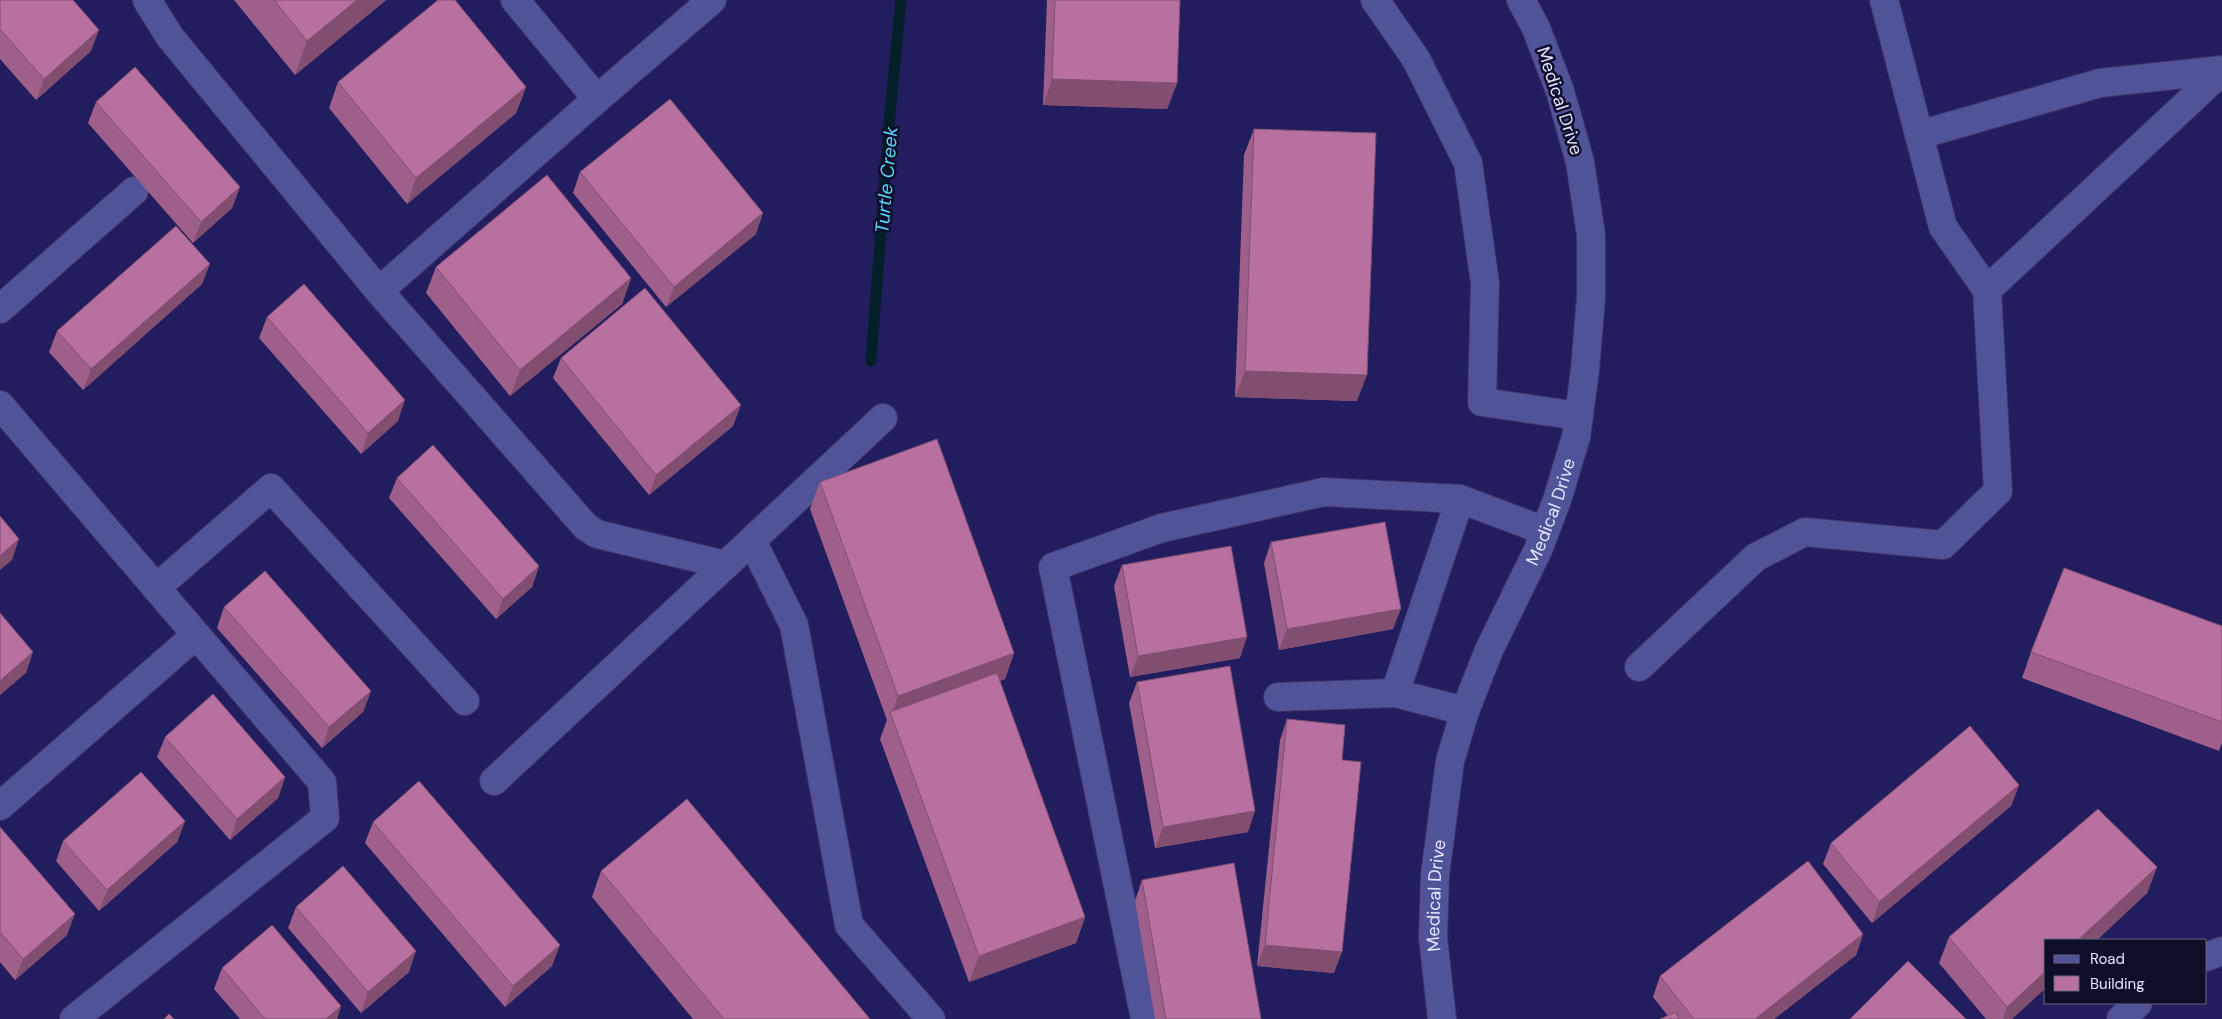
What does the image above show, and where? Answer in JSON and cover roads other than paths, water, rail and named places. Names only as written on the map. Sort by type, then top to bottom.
[{"type":"street","points":[[147,0],[170,37],[379,291],[586,528],[597,534],[726,564]]},
{"type":"street","points":[[516,0],[597,98]]},
{"type":"street","points":[[379,291],[597,98],[712,0]]},
{"type":"street","points":[[1375,0],[1416,59],[1468,163],[1485,283],[1482,402],[1579,416]]},
{"type":"street","name":"Medical Drive","points":[[1442,1019],[1434,937],[1435,876],[1450,761],[1465,711],[1489,650],[1538,550],[1557,500],[1576,437],[1585,370],[1591,297],[1590,226],[1580,162],[1560,91],[1536,28],[1521,0]]},
{"type":"street","points":[[1638,667],[1756,557],[1805,532],[1943,545],[1998,492],[1987,290],[1943,227],[1884,0]]},
{"type":"street","points":[[1919,135],[2100,83],[2222,70]]},
{"type":"street","points":[[1987,290],[2222,70]]},
{"type":"street","points":[[0,309],[134,191]]},
{"type":"street","points":[[1,409],[322,782],[324,818],[74,1019]]},
{"type":"street","points":[[494,781],[883,418]]},
{"type":"street","points":[[156,588],[271,488],[465,701]]},
{"type":"street","points":[[1144,1019],[1053,567],[1162,528],[1324,492],[1460,500],[1545,531]]},
{"type":"street","points":[[1394,693],[1460,500]]},
{"type":"street","points":[[752,541],[794,624],[849,925],[930,1019]]},
{"type":"street","points":[[0,806],[196,635]]},
{"type":"street","points":[[1278,697],[1394,693],[1465,711]]},
{"type":"street","points":[[2207,957],[2222,951]]},
{"type":"street","points":[[2121,1019],[2137,1004]]},
{"type":"waterway","name":"Turtle Creek","points":[[871,361],[889,124],[901,0]]}]
